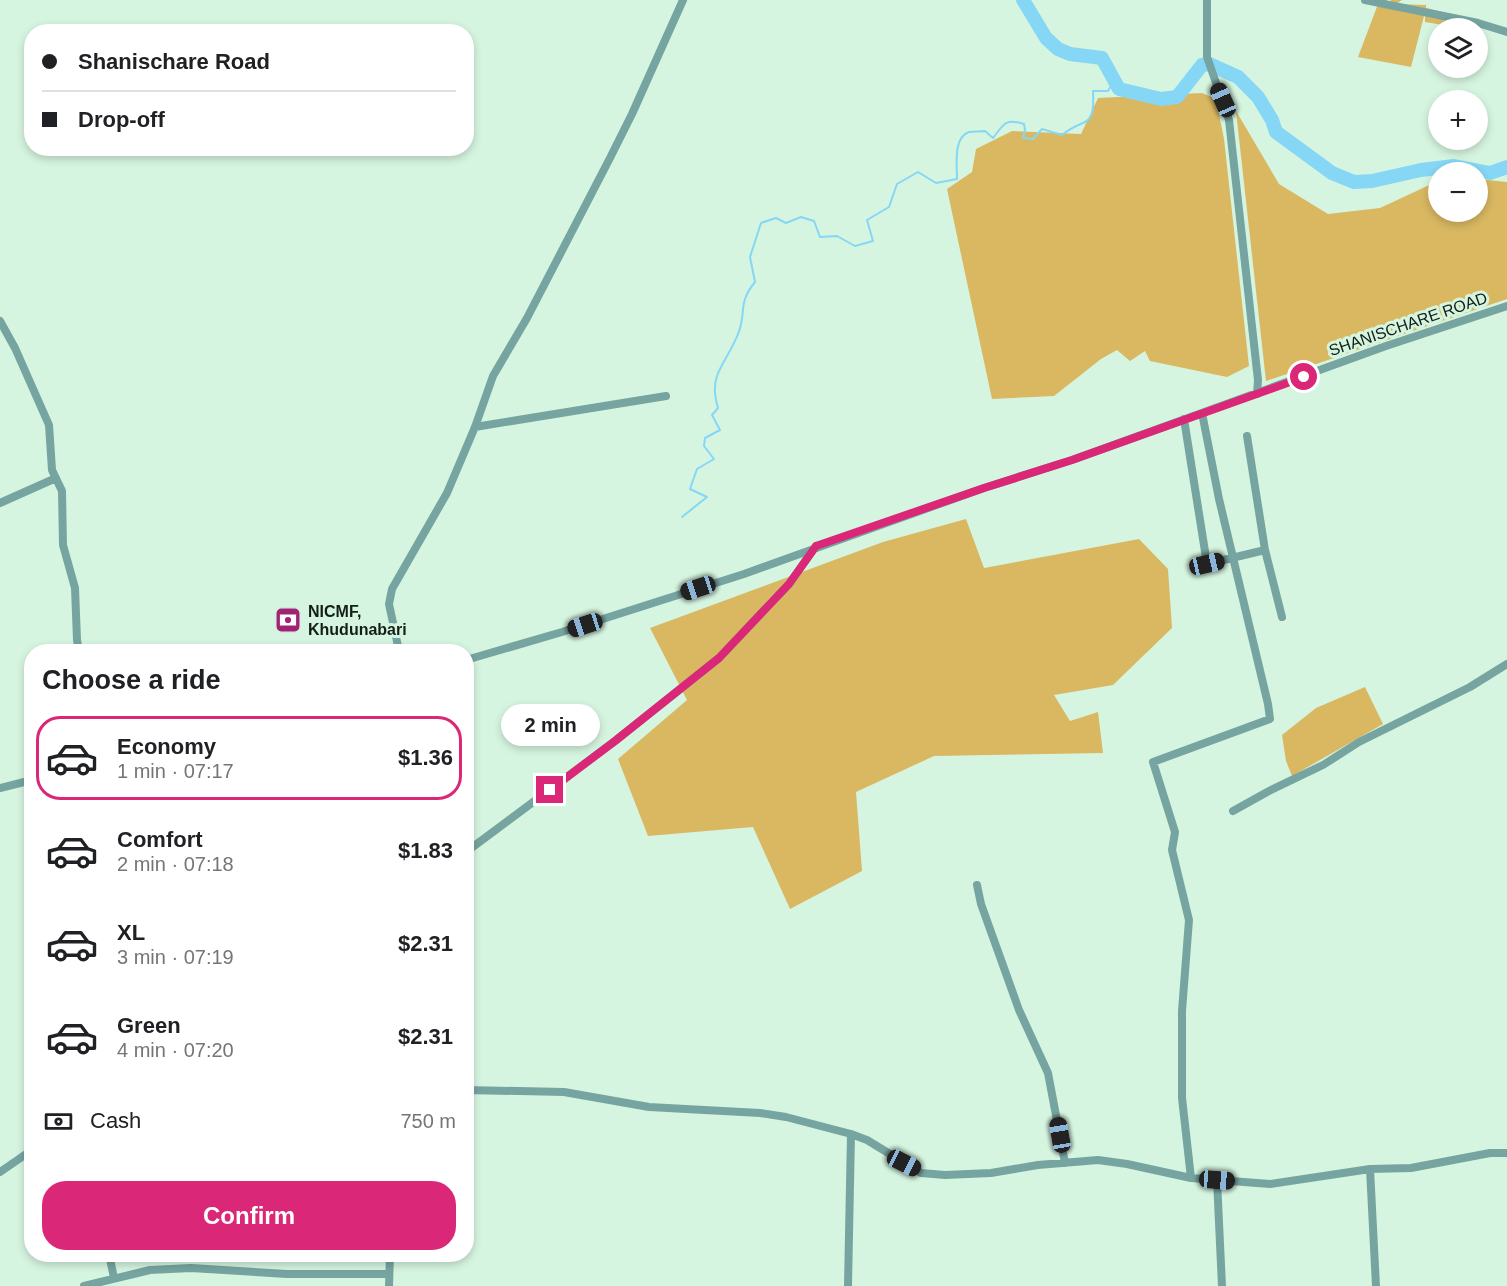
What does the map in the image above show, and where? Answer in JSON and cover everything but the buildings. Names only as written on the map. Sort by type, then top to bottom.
[{"type":"street","points":[[397,644],[388,604],[392,589],[447,493],[475,427],[493,375],[533,308],[610,158],[683,0]]},
{"type":"street","points":[[1206,0],[1207,57],[1229,120],[1257,369],[1257,394]]},
{"type":"street","points":[[1365,0],[1478,23],[1507,32]]},
{"type":"street","name":"SHANISCHARE ROAD","points":[[474,658],[744,574],[816,546],[1072,460],[1386,346],[1507,306]]},
{"type":"street","points":[[0,321],[15,348],[49,425],[52,470],[62,491],[63,545],[75,588],[78,644]]},
{"type":"street","points":[[475,427],[666,396]]},
{"type":"street","points":[[1191,1178],[1182,1098],[1182,1011],[1189,921],[1172,850],[1175,832],[1153,762],[1270,719],[1202,413]]},
{"type":"street","points":[[1185,419],[1207,564],[1265,550]]},
{"type":"street","points":[[1247,436],[1265,550],[1282,617]]},
{"type":"street","points":[[0,503],[56,478]]},
{"type":"street","points":[[474,846],[615,741],[719,658],[789,584],[816,546]]},
{"type":"street","points":[[1233,811],[1269,790],[1323,765],[1359,742],[1470,687],[1507,664]]},
{"type":"street","points":[[0,788],[24,782]]},
{"type":"street","points":[[977,885],[981,904],[1019,1010],[1048,1073],[1065,1163]]},
{"type":"street","points":[[474,1090],[564,1092],[649,1107],[760,1113],[851,1134],[867,1140],[921,1173],[945,1175],[991,1173],[1098,1160],[1191,1178],[1270,1184],[1370,1169],[1410,1168],[1490,1153],[1507,1153]]},
{"type":"street","points":[[848,1286],[851,1134]]},
{"type":"street","points":[[0,1172],[24,1156]]},
{"type":"street","points":[[1370,1169],[1376,1286]]},
{"type":"street","points":[[1217,1180],[1222,1286]]},
{"type":"street","points":[[111,1262],[114,1278]]},
{"type":"street","points":[[389,1262],[389,1286]]},
{"type":"street","points":[[84,1286],[150,1270],[191,1268],[256,1270],[287,1274],[388,1274]]},
{"type":"shaded area","points":[[1390,0],[1402,0],[1396,4],[1426,5],[1426,8],[1466,18],[1428,18],[1428,22],[1425,22],[1425,12],[1411,67],[1358,57],[1378,4],[1394,3]]},
{"type":"shaded area","points":[[1202,93],[1216,99],[1224,139],[1249,366],[1227,377],[1150,361],[1145,351],[1130,361],[1117,350],[1101,359],[1054,396],[992,399],[947,189],[972,172],[976,149],[1012,131],[1081,134],[1098,98]]},
{"type":"shaded area","points":[[1236,111],[1279,184],[1328,214],[1380,208],[1428,186],[1428,222],[1488,222],[1488,180],[1507,182],[1507,299],[1266,381]]},
{"type":"shaded area","points":[[966,519],[984,568],[1139,539],[1168,569],[1172,628],[1113,685],[1054,695],[1070,721],[1098,712],[1103,753],[934,756],[856,792],[862,871],[790,909],[753,827],[648,836],[618,759],[687,700],[650,628],[883,542]]},
{"type":"shaded area","points":[[1365,687],[1383,724],[1292,776],[1286,761],[1282,735],[1316,708]]},
{"type":"waterway","points":[[1023,0],[1046,38],[1058,49],[1070,54],[1102,58],[1119,89],[1161,99],[1177,97],[1202,65],[1209,64],[1238,77],[1258,97],[1272,120],[1276,132],[1332,173],[1354,182],[1372,181],[1421,170],[1454,166],[1490,173],[1507,167]]},
{"type":"waterway","points":[[682,517],[707,497],[690,489],[697,469],[714,459],[704,446],[705,438],[720,430],[712,415],[718,408],[715,392],[716,380],[738,334],[744,302],[755,282],[750,257],[761,223],[776,218],[786,223],[801,217],[814,221],[820,237],[837,236],[855,246],[873,241],[867,220],[889,207],[897,184],[918,172],[936,183],[957,179],[957,152],[964,135],[969,132],[985,131],[993,138],[1009,122],[1024,124],[1023,138],[1033,139],[1042,129],[1062,135],[1087,121],[1092,112],[1093,91],[1108,91],[1114,81]]},
{"type":"place","name":"NICMF, Khudunabari","points":[[288,620]]},
{"type":"route","points":[[550,790],[719,658],[770,606],[816,546],[1072,460],[1304,377]]}]
